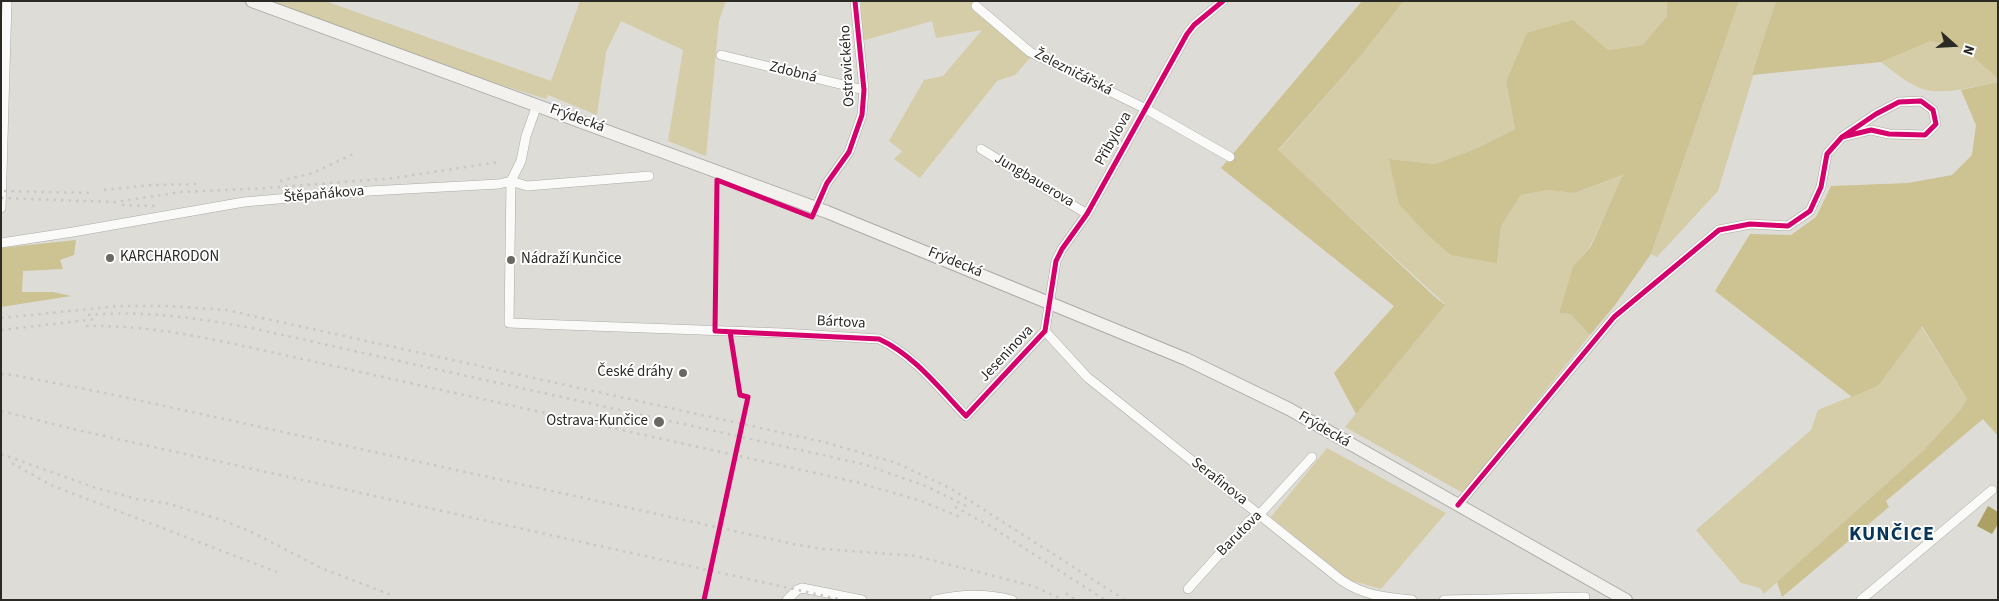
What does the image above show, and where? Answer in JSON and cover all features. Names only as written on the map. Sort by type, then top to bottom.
[{"type":"main road","name":"Frýdecká","points":[[252,1],[816,208],[1186,359],[1246,387],[1458,504],[1626,600]]},
{"type":"street","points":[[1,208],[8,1]]},
{"type":"street","name":"Ostravického","points":[[816,208],[827,183],[849,152],[862,115],[864,90],[855,1]]},
{"type":"street","name":"Přibylova","points":[[1050,302],[1056,261],[1062,249],[1087,214],[1187,34],[1194,25],[1224,1]]},
{"type":"street","name":"Železničářská","points":[[976,6],[1030,52],[1146,109],[1230,157]]},
{"type":"street","name":"Zdobná","points":[[721,55],[864,90]]},
{"type":"street","points":[[1458,504],[1614,317],[1718,230],[1750,224],[1788,226],[1810,210],[1821,187],[1826,154],[1842,138],[1876,114],[1899,102],[1920,101],[1933,110],[1936,124],[1925,135],[1889,134],[1872,130],[1842,138]]},
{"type":"street","name":"Bártova","points":[[537,105],[526,136],[521,161],[512,181],[509,323],[791,333],[879,339],[892,345],[927,375],[966,416]]},
{"type":"street","name":"Jungbauerova","points":[[981,149],[1087,214]]},
{"type":"street","name":"Štěpaňákova","points":[[1,243],[83,231],[244,202],[369,191],[499,184],[512,181],[527,186],[649,176]]},
{"type":"street","name":"Jeseninova","points":[[966,416],[1046,331],[1050,302]]},
{"type":"street","name":"Serafinova","points":[[1046,331],[1087,377],[1355,589],[1382,597],[1412,600]]},
{"type":"street","name":"Barutova","points":[[1188,589],[1249,521],[1260,514],[1312,457]]},
{"type":"street","points":[[1861,600],[1992,490]]},
{"type":"street","points":[[787,600],[797,590],[802,588],[862,600]]},
{"type":"street","points":[[934,600],[952,596],[981,594],[1012,600]]},
{"type":"street","points":[[1444,600],[1585,597]]},
{"type":"shaded area","points":[[268,1],[325,1],[551,81],[580,1],[726,1],[719,21],[706,156],[668,141],[683,50],[621,21],[606,52],[597,115],[548,95],[546,99],[498,84]]},
{"type":"shaded area","points":[[861,1],[980,1],[973,10],[1031,57],[1015,75],[997,81],[920,178],[894,159],[902,151],[889,141],[924,80],[943,76],[982,30],[936,38],[932,21],[862,41]]},
{"type":"shaded area","points":[[1362,1],[1404,1],[1358,59],[1278,150],[1445,305],[1356,414],[1334,373],[1394,306],[1221,168]]},
{"type":"shaded area","points":[[1404,1],[1667,1],[1667,16],[1644,45],[1608,50],[1573,20],[1506,82],[1515,129],[1475,149],[1435,164],[1390,159],[1497,263],[1501,226],[1521,195],[1548,190],[1574,193],[1624,175],[1590,246],[1573,268],[1559,313],[1570,314],[1590,335],[1463,493],[1345,427],[1445,304],[1278,151],[1358,59]]},
{"type":"shaded area","points":[[1667,1],[1739,1],[1651,254],[1615,305],[1590,335],[1570,314],[1559,313],[1573,267],[1591,246],[1623,175],[1574,193],[1548,190],[1521,195],[1501,226],[1497,263],[1451,255],[1427,234],[1399,204],[1389,159],[1435,164],[1475,149],[1515,129],[1506,82],[1527,33],[1573,20],[1608,50],[1643,45],[1667,16]]},
{"type":"shaded area","points":[[1739,1],[1776,1],[1718,191],[1657,257],[1651,254]]},
{"type":"shaded area","points":[[1776,1],[1998,1],[1998,79],[1968,52],[1931,41],[1881,62],[1752,75]]},
{"type":"shaded area","points":[[1931,41],[1968,52],[1998,79],[1998,82],[1957,90],[1925,90],[1912,84],[1881,62]]},
{"type":"shaded area","points":[[1998,82],[1998,436],[1983,419],[1886,501],[1889,507],[1782,597],[1777,582],[1925,449],[1961,409],[1967,399],[1922,326],[1879,385],[1852,397],[1715,291],[1750,234],[1791,235],[1816,217],[1831,186],[1908,183],[1952,175],[1972,155],[1976,125],[1961,90]]},
{"type":"shaded area","points":[[76,240],[74,255],[60,260],[63,269],[23,271],[22,292],[53,292],[71,296],[1,307],[1,248]]},
{"type":"shaded area","points":[[1921,326],[1967,399],[1961,409],[1925,449],[1764,594],[1760,588],[1741,583],[1696,530],[1811,430],[1818,410],[1879,385]]},
{"type":"shaded area","points":[[1327,448],[1446,513],[1381,589],[1349,580],[1271,517]]},
{"type":"shaded area","points":[[1988,506],[1998,512],[1998,524],[1992,534],[1977,526]]},
{"type":"railway","points":[[280,181],[313,173],[353,154]]},
{"type":"railway","points":[[1,198],[115,202],[181,192],[267,188],[394,178],[499,162]]},
{"type":"railway","points":[[104,190],[151,185],[198,184]]},
{"type":"railway","points":[[4,191],[91,193]]},
{"type":"railway","points":[[122,205],[158,206]]},
{"type":"railway","points":[[1,318],[121,306],[169,306],[226,310],[824,442],[896,463],[950,488],[1125,600]]},
{"type":"railway","points":[[88,315],[150,314],[251,328],[863,464],[928,487],[966,506]]},
{"type":"railway","points":[[1,330],[96,319]]},
{"type":"railway","points":[[86,326],[127,327],[168,332],[248,347],[856,482],[921,501],[960,517]]},
{"type":"railway","points":[[1,374],[110,394],[798,545],[824,549],[916,556],[1033,586],[1064,600]]},
{"type":"railway","points":[[1,411],[77,430],[843,600]]},
{"type":"railway","points":[[1,454],[96,488],[137,499],[166,503],[222,520],[254,533],[321,568],[394,596]]},
{"type":"railway","points":[[12,463],[53,486],[277,572]]},
{"type":"railway","points":[[955,507],[990,526],[1105,600]]},
{"type":"railway","points":[[1066,593],[1076,600]]},
{"type":"cycle path","points":[[855,1],[864,90],[862,115],[849,152],[827,183],[812,217],[717,180],[715,331],[879,339],[915,363],[966,416],[1045,331],[1056,261],[1062,249],[1087,214],[1187,34],[1194,25],[1223,1]]},
{"type":"cycle path","points":[[1458,505],[1614,317],[1719,230],[1750,224],[1788,226],[1810,211],[1821,187],[1827,154],[1842,137],[1876,114],[1899,102],[1921,101],[1933,110],[1936,124],[1925,135],[1889,134],[1871,130],[1842,137]]},
{"type":"cycle path","points":[[704,600],[748,397],[740,395],[730,332]]},
{"type":"place","name":"KARCHARODON","points":[[110,258]]},
{"type":"place","name":"Nádraží Kunčice","points":[[511,260]]},
{"type":"place","name":"České dráhy","points":[[683,373]]},
{"type":"place","name":"Ostrava-Kunčice","points":[[659,422]]},
{"type":"district","name":"KUNČICE","points":[[1892,536]]}]
